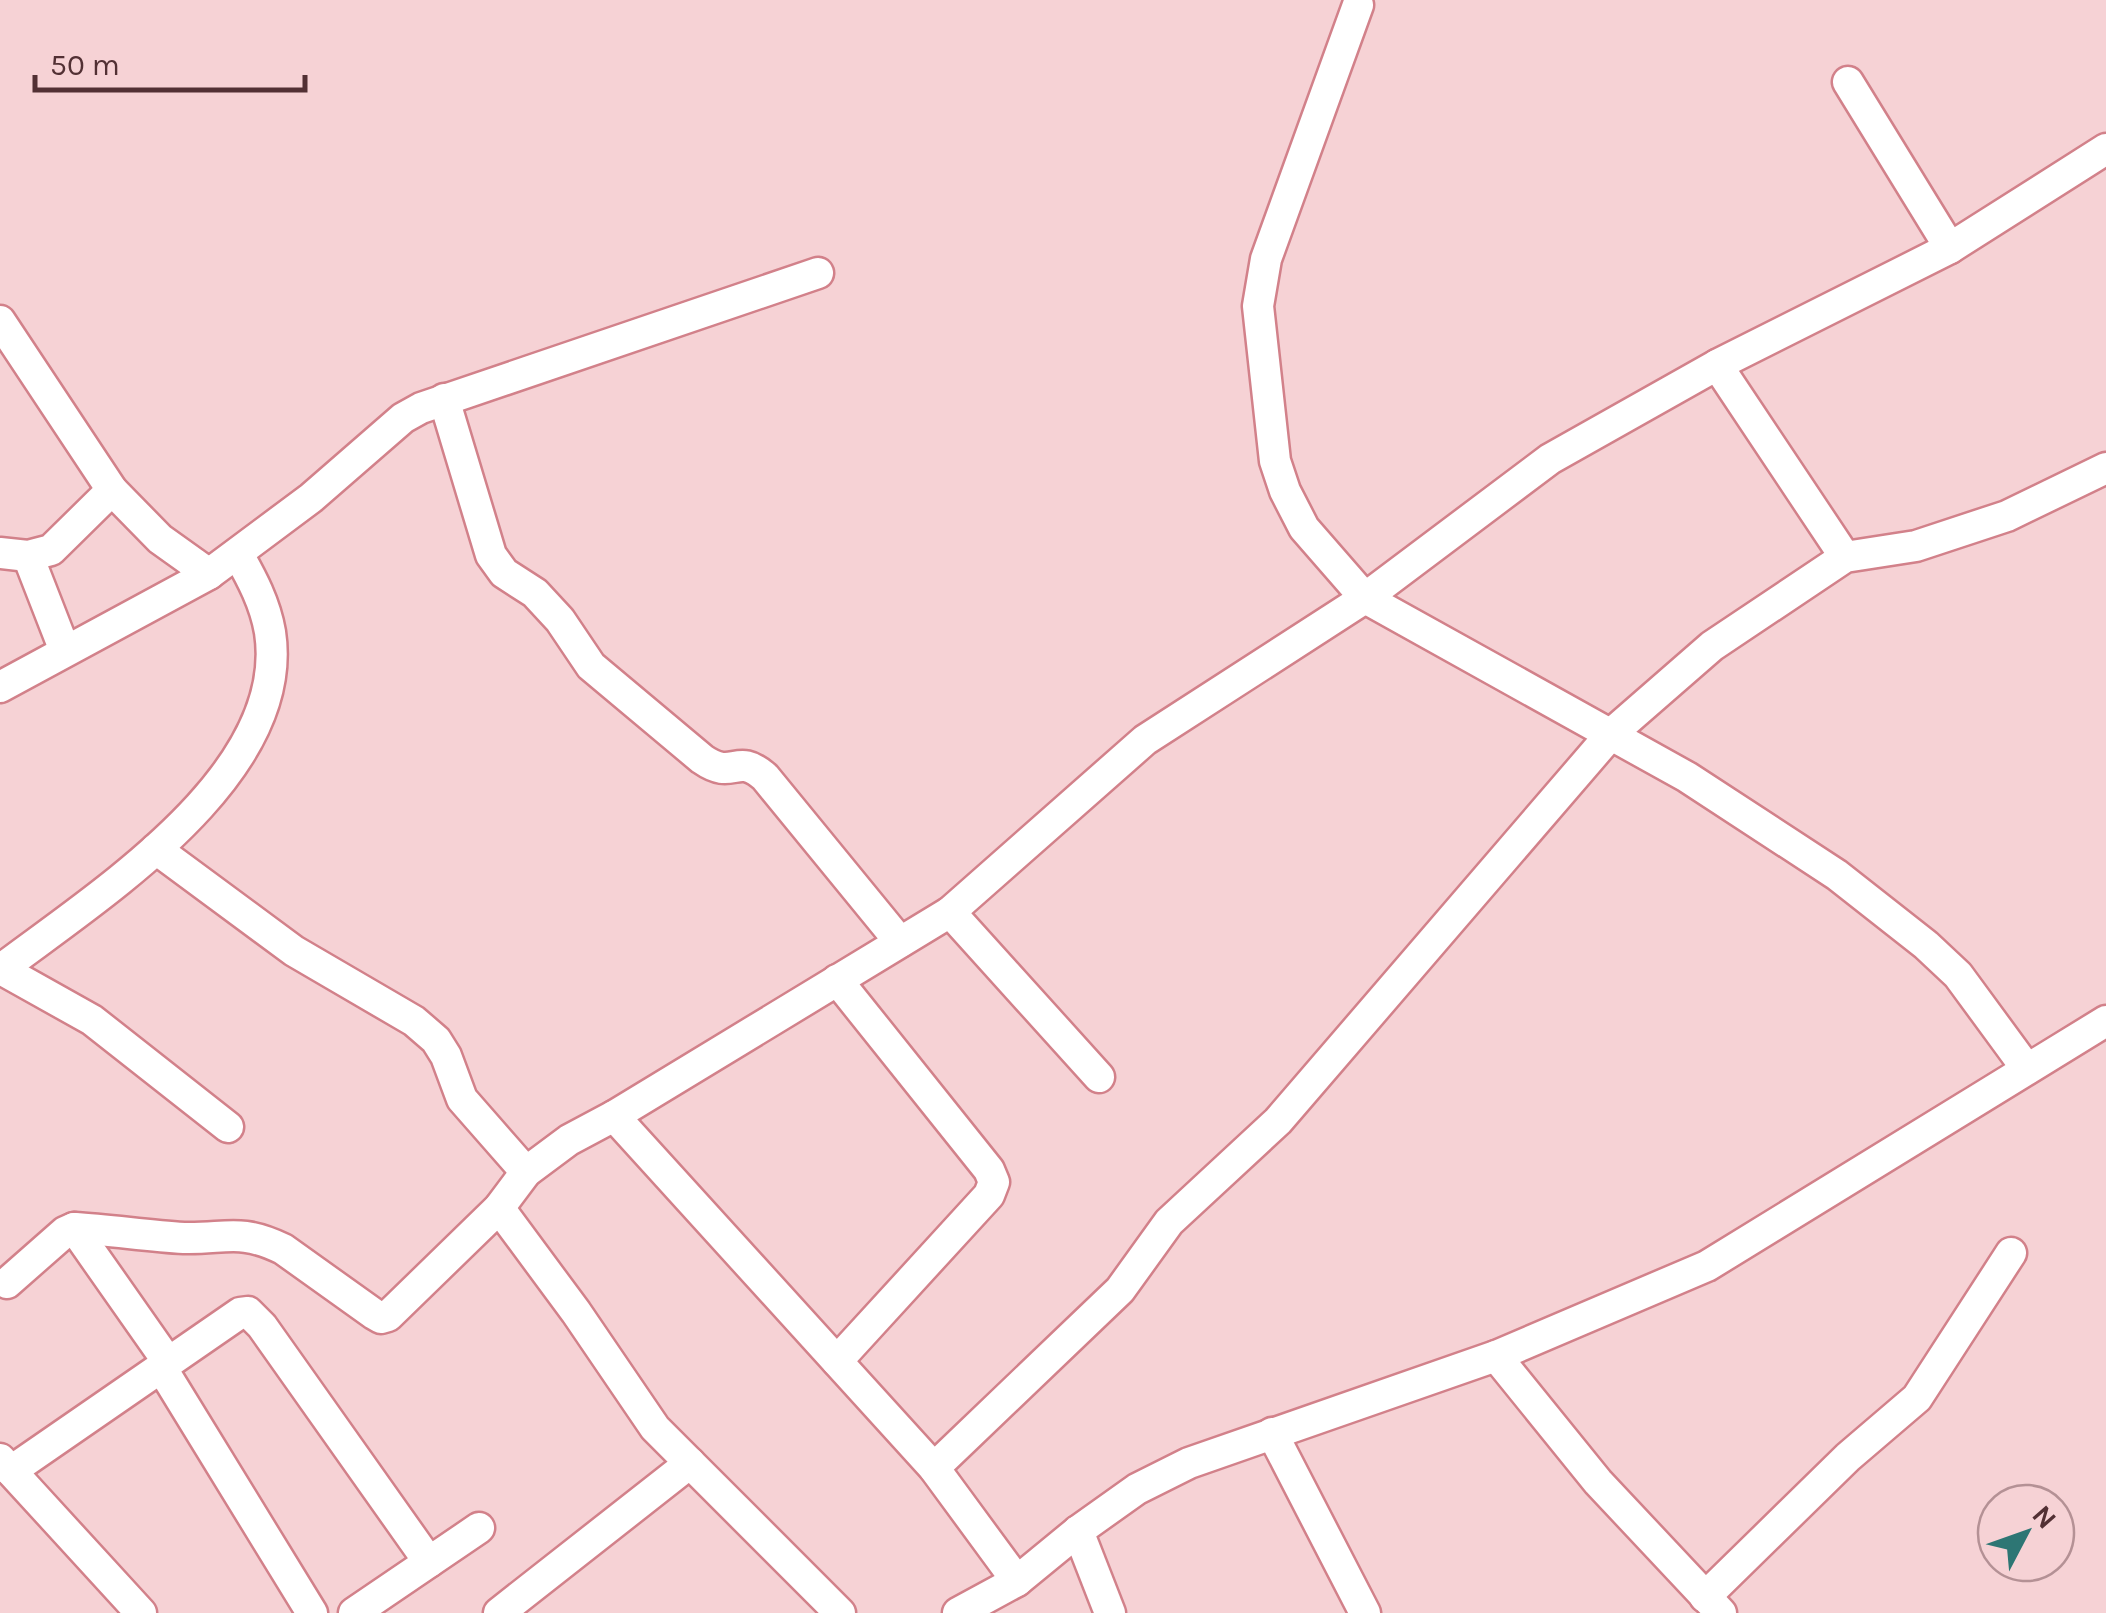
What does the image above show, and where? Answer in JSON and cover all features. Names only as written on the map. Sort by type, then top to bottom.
[{"type":"street","points":[[1358,5],[1266,259],[1258,306],[1275,461],[1304,528],[1366,598],[1687,777],[1837,874],[1958,975],[2028,1069]]},
{"type":"street","points":[[1848,82],[1950,248]]},
{"type":"street","points":[[7,1283],[74,1228],[188,1238],[230,1234],[284,1249],[381,1318],[393,1312],[499,1208],[526,1172],[569,1140],[950,912],[1145,740],[1366,598],[1550,459],[1717,365],[1950,248],[2106,150]]},
{"type":"street","points":[[0,687],[209,574],[311,498],[403,418],[444,398],[818,273]]},
{"type":"street","points":[[0,321],[112,490],[160,539],[209,574]]},
{"type":"street","points":[[1717,365],[1846,557]]},
{"type":"street","points":[[444,398],[492,555],[504,573],[536,593],[591,666],[702,760],[716,769],[753,766],[765,777],[900,942]]},
{"type":"street","points":[[934,1468],[1120,1290],[1168,1222],[1278,1121],[1611,734],[1712,646],[1846,557],[1916,546],[1989,522],[2106,468]]},
{"type":"street","points":[[65,652],[14,555],[51,550],[112,490]]},
{"type":"street","points":[[228,1127],[92,1020],[0,969],[156,849],[220,786],[256,728],[267,700],[271,636],[264,603],[238,554]]},
{"type":"street","points":[[156,849],[294,950],[414,1021],[436,1040],[462,1099],[526,1172]]},
{"type":"street","points":[[950,912],[1098,1077]]},
{"type":"street","points":[[837,980],[994,1182],[988,1194],[837,1361]]},
{"type":"street","points":[[958,1613],[1016,1582],[1137,1489],[1189,1463],[1496,1356],[1708,1266],[2106,1021]]},
{"type":"street","points":[[614,1116],[934,1468],[1016,1582]]},
{"type":"street","points":[[499,1208],[576,1312],[654,1428],[840,1613]]},
{"type":"street","points":[[74,1228],[164,1364],[312,1613]]},
{"type":"street","points":[[1496,1356],[1598,1482],[1713,1605],[1848,1457],[1917,1398],[2010,1253]]},
{"type":"street","points":[[142,1613],[6,1465],[240,1313],[248,1312],[255,1317],[429,1562]]},
{"type":"street","points":[[1272,1434],[1365,1613]]},
{"type":"street","points":[[499,1613],[690,1463]]},
{"type":"street","points":[[354,1613],[479,1528]]},
{"type":"street","points":[[1078,1531],[1110,1613]]}]
